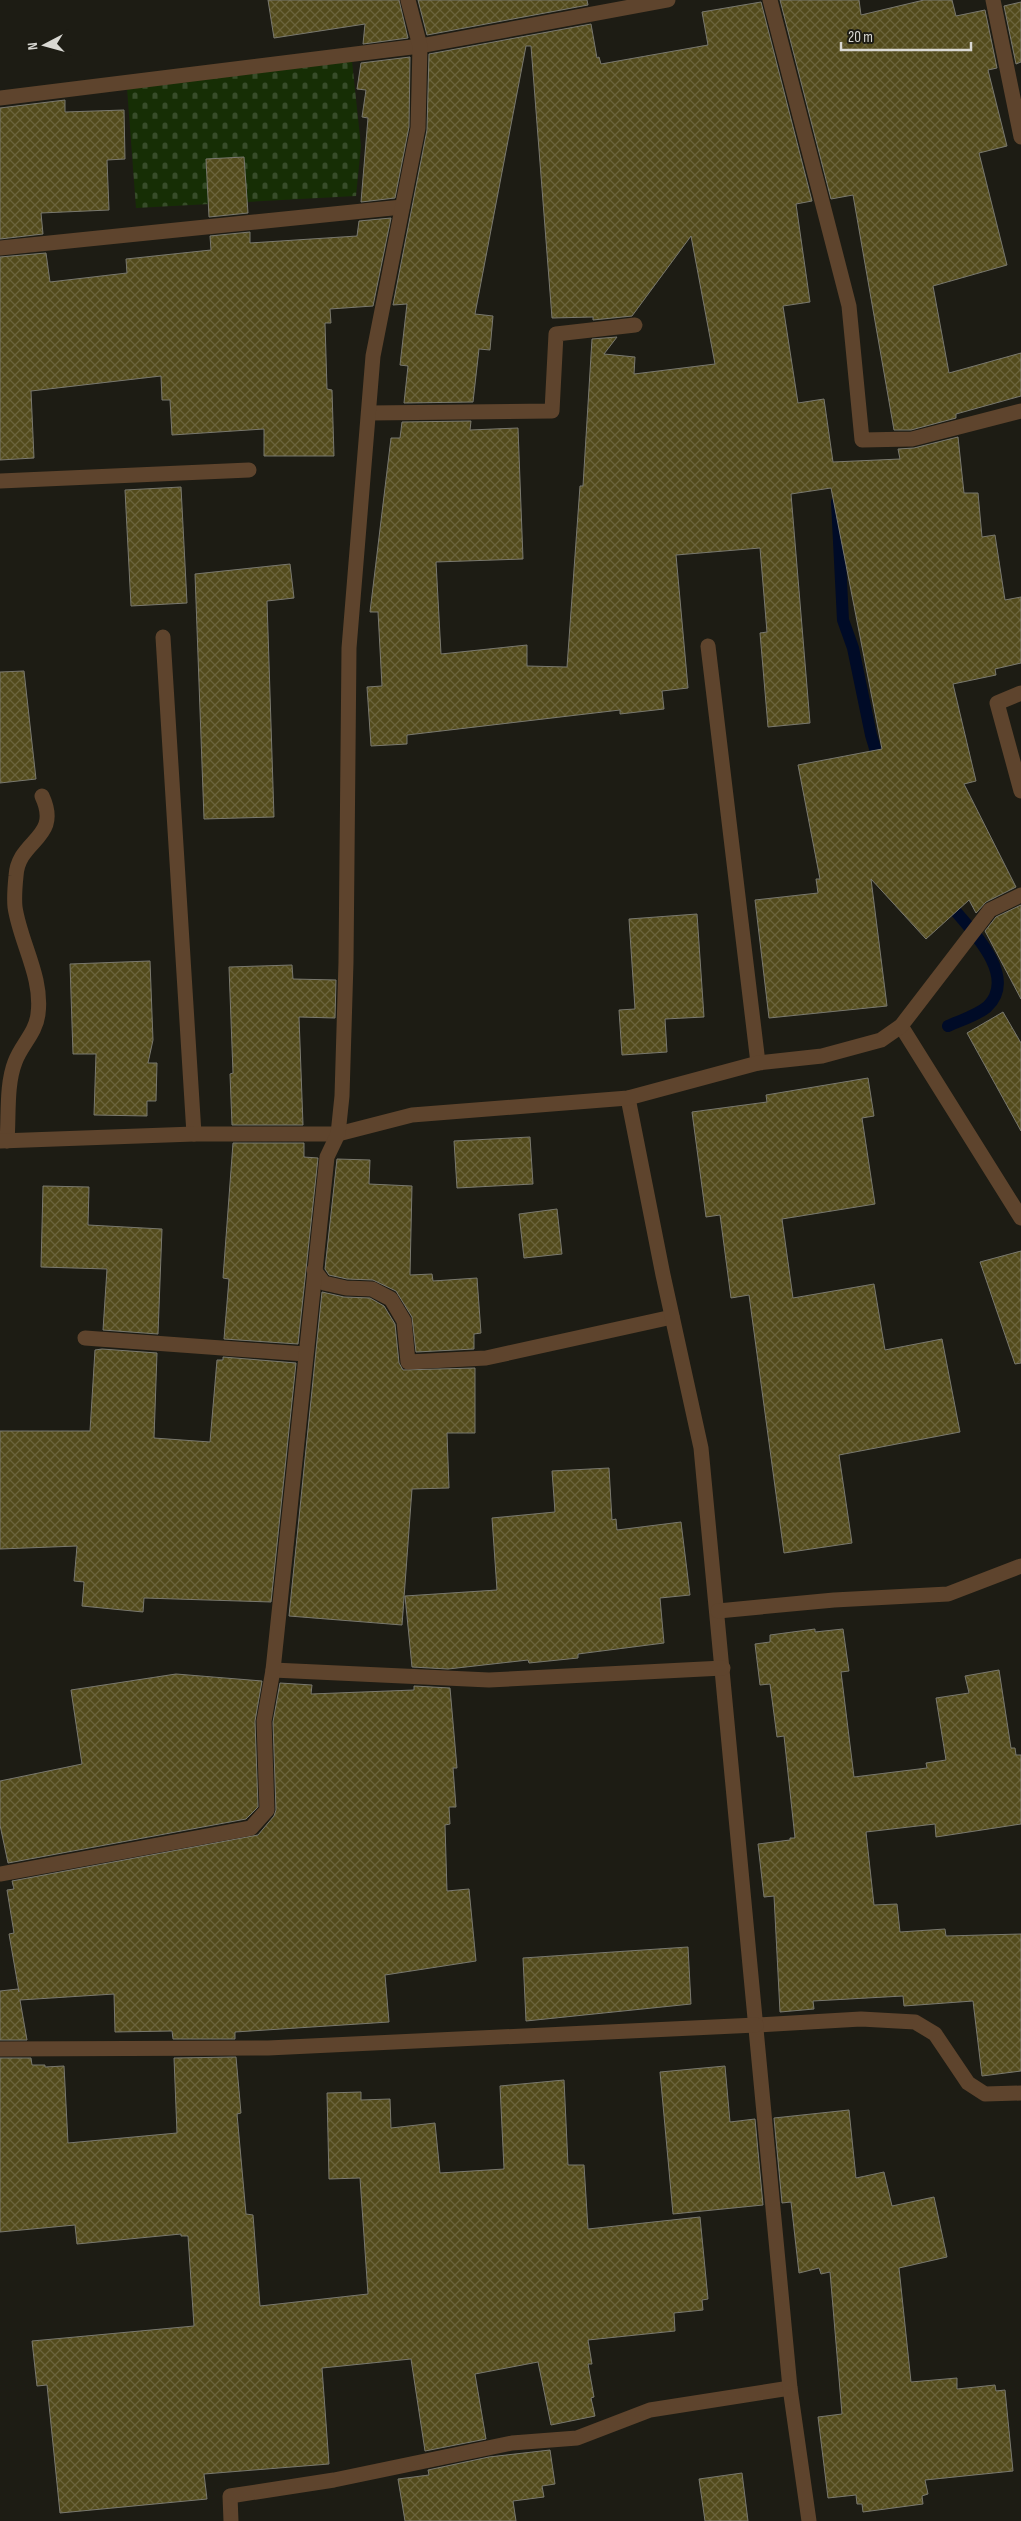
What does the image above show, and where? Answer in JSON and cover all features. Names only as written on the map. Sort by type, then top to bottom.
[{"type":"street","points":[[0,1874],[251,1828],[267,1810],[264,1720],[273,1670],[327,1157],[338,1134],[346,962],[348,648],[373,356],[418,128],[420,46],[408,0]]},
{"type":"street","points":[[0,98],[420,46],[668,0]]},
{"type":"street","points":[[770,0],[849,306],[862,440],[912,439],[1021,411]]},
{"type":"street","points":[[993,0],[1021,138]]},
{"type":"street","points":[[0,248],[402,207]]},
{"type":"street","points":[[369,413],[552,411],[556,334],[635,325]]},
{"type":"street","points":[[0,481],[249,470]]},
{"type":"street","points":[[162,637],[194,1134]]},
{"type":"street","points":[[708,646],[758,1063]]},
{"type":"street","points":[[1021,692],[997,703],[1021,791]]},
{"type":"street","points":[[42,796],[48,810],[47,822],[39,836],[25,851],[16,874],[16,907],[37,983],[38,1014],[29,1040],[15,1061],[10,1085],[4,1141],[194,1134],[338,1134],[412,1115],[628,1098],[758,1063],[822,1056],[881,1040],[901,1026],[990,910],[1021,895]]},
{"type":"street","points":[[901,1026],[1021,1218]]},
{"type":"street","points":[[628,1098],[672,1317],[701,1448],[718,1611],[790,2388],[809,2521]]},
{"type":"street","points":[[314,1270],[324,1283],[346,1288],[372,1289],[391,1299],[404,1321],[408,1362],[486,1358],[672,1317]]},
{"type":"street","points":[[85,1338],[305,1354]]},
{"type":"street","points":[[718,1611],[834,1600],[948,1594],[1021,1566]]},
{"type":"street","points":[[273,1670],[489,1680],[723,1668]]},
{"type":"street","points":[[0,2049],[268,2048],[861,2019],[915,2022],[935,2034],[968,2083],[985,2094],[1021,2093]]},
{"type":"street","points":[[231,2521],[230,2496],[334,2480],[512,2443],[578,2438],[650,2410],[790,2388]]},
{"type":"green space","points":[[352,61],[361,146],[356,196],[136,208],[127,88]]},
{"type":"building","points":[[268,0],[399,0],[408,38],[363,44],[365,24],[274,38]]},
{"type":"building","points":[[418,0],[587,0],[588,5],[427,35]]},
{"type":"building","points":[[780,0],[859,0],[861,15],[924,0],[952,0],[956,16],[985,10],[997,68],[988,70],[1007,146],[979,153],[1007,265],[933,286],[949,373],[1021,353],[1021,396],[956,414],[956,418],[911,430],[894,430],[853,195],[831,199]]},
{"type":"building","points":[[761,2],[812,201],[796,204],[810,302],[783,306],[798,403],[824,399],[833,462],[900,459],[898,449],[914,448],[958,437],[964,493],[978,493],[982,537],[995,535],[1005,600],[1021,597],[1021,663],[995,669],[996,675],[953,684],[976,781],[964,784],[1016,887],[986,902],[976,913],[969,900],[926,939],[871,879],[887,1006],[769,1018],[755,900],[818,893],[816,879],[820,879],[798,765],[882,749],[831,488],[791,494],[810,723],[768,727],[760,633],[767,632],[760,548],[676,555],[688,688],[662,691],[664,709],[620,714],[620,710],[407,735],[407,744],[371,746],[367,687],[382,686],[378,612],[370,612],[391,438],[400,438],[402,422],[471,421],[470,430],[518,428],[523,559],[436,562],[441,654],[527,645],[527,666],[567,667],[580,486],[583,486],[592,339],[617,337],[604,354],[635,357],[634,374],[715,364],[691,236],[632,316],[593,320],[593,317],[552,318],[531,46],[526,46],[475,314],[493,316],[490,350],[479,349],[473,402],[404,403],[408,366],[400,365],[407,304],[393,305],[427,130],[429,54],[591,24],[597,58],[599,57],[601,64],[708,45],[702,12]]},
{"type":"building","points":[[1021,2],[1021,62],[1016,64],[1004,6]]},
{"type":"building","points":[[410,57],[409,127],[395,198],[361,202],[368,118],[362,117],[366,90],[357,89],[361,63]]},
{"type":"building","points":[[65,100],[65,112],[124,110],[125,159],[107,160],[109,210],[41,213],[43,234],[0,239],[0,108]]},
{"type":"building","points":[[244,157],[248,213],[209,217],[206,159]]},
{"type":"building","points":[[391,218],[373,306],[330,309],[331,323],[325,323],[327,389],[332,390],[334,456],[264,456],[264,429],[172,435],[170,400],[162,400],[161,376],[31,391],[34,458],[0,460],[0,257],[46,253],[50,282],[127,273],[126,259],[211,250],[210,236],[250,232],[250,243],[357,236],[359,221]]},
{"type":"building","points":[[181,487],[187,603],[131,606],[125,490]]},
{"type":"building","points":[[290,564],[294,598],[267,601],[274,817],[204,819],[195,574]]},
{"type":"building","points":[[24,671],[36,779],[0,783],[0,672]]},
{"type":"building","points":[[1021,905],[1021,999],[985,931],[996,917]]},
{"type":"building","points":[[697,914],[704,1017],[665,1019],[667,1052],[622,1055],[619,1010],[635,1009],[629,919]]},
{"type":"building","points":[[150,961],[153,1040],[148,1063],[157,1063],[156,1101],[147,1101],[147,1116],[94,1115],[96,1054],[73,1054],[70,964]]},
{"type":"building","points":[[292,965],[293,979],[336,980],[335,1018],[299,1017],[303,1125],[232,1125],[230,1074],[233,1073],[229,967]]},
{"type":"building","points":[[1003,1012],[1021,1043],[1021,1131],[967,1033]]},
{"type":"building","points":[[868,1078],[874,1116],[862,1118],[875,1204],[782,1219],[793,1298],[874,1284],[885,1350],[942,1339],[960,1432],[839,1455],[852,1543],[784,1553],[749,1295],[731,1298],[720,1215],[706,1217],[692,1112],[767,1102],[766,1095]]},
{"type":"building","points":[[530,1137],[533,1184],[457,1188],[454,1141]]},
{"type":"building","points":[[233,1143],[304,1143],[304,1157],[318,1158],[298,1344],[224,1339],[229,1279],[223,1278]]},
{"type":"building","points":[[337,1159],[370,1160],[369,1184],[412,1186],[410,1275],[432,1274],[433,1281],[477,1278],[481,1333],[474,1334],[474,1349],[416,1352],[412,1317],[396,1291],[373,1280],[347,1279],[329,1275],[325,1269]]},
{"type":"building","points":[[43,1186],[89,1187],[88,1225],[162,1229],[158,1334],[103,1330],[107,1269],[41,1267]]},
{"type":"building","points":[[557,1209],[562,1254],[524,1258],[519,1214]]},
{"type":"building","points":[[1021,1251],[1021,1363],[1015,1364],[980,1262]]},
{"type":"building","points":[[322,1292],[344,1297],[370,1298],[384,1306],[395,1324],[399,1363],[403,1370],[475,1368],[475,1433],[447,1433],[449,1488],[412,1489],[402,1625],[289,1616]]},
{"type":"building","points":[[95,1350],[157,1353],[154,1438],[210,1442],[217,1360],[223,1360],[223,1357],[296,1363],[271,1602],[144,1598],[143,1612],[82,1606],[84,1582],[74,1581],[77,1546],[0,1549],[0,1431],[90,1431]]},
{"type":"building","points":[[609,1468],[612,1520],[616,1519],[617,1530],[681,1522],[690,1595],[660,1598],[664,1643],[578,1654],[578,1658],[529,1663],[528,1660],[448,1669],[412,1667],[405,1596],[497,1590],[492,1518],[555,1512],[552,1471]]},
{"type":"building","points":[[815,1629],[815,1632],[843,1629],[849,1671],[841,1672],[854,1777],[927,1768],[926,1763],[946,1760],[936,1698],[969,1693],[965,1676],[999,1670],[1011,1748],[1015,1748],[1016,1755],[1021,1755],[1021,1824],[936,1837],[935,1824],[866,1832],[874,1905],[897,1904],[900,1932],[945,1929],[946,1936],[1021,1934],[1021,2071],[982,2076],[973,2001],[904,2006],[903,1996],[813,2001],[814,2009],[780,2012],[774,1896],[764,1897],[758,1844],[795,1838],[784,1736],[777,1737],[770,1684],[760,1685],[755,1644],[770,1642],[770,1635]]},
{"type":"building","points":[[176,1674],[262,1681],[255,1721],[258,1807],[246,1819],[8,1863],[0,1825],[0,1781],[82,1764],[71,1690]]},
{"type":"building","points":[[280,1683],[312,1685],[311,1694],[414,1690],[414,1686],[450,1688],[457,1768],[453,1768],[456,1807],[449,1807],[450,1824],[445,1825],[447,1891],[469,1889],[476,1961],[385,1975],[389,2022],[235,2032],[235,2039],[173,2039],[172,2031],[115,2032],[114,1994],[20,2000],[27,2040],[0,2040],[0,1991],[18,1989],[19,1992],[9,1934],[14,1933],[7,1890],[14,1889],[12,1881],[258,1835],[274,1816],[276,1810],[273,1722]]},
{"type":"building","points":[[688,1947],[691,2004],[526,2021],[523,1958]]},
{"type":"building","points":[[236,2057],[241,2113],[237,2114],[246,2214],[253,2215],[260,2306],[368,2294],[360,2178],[329,2179],[327,2093],[361,2092],[361,2100],[390,2099],[391,2128],[435,2123],[440,2173],[504,2169],[500,2086],[564,2080],[568,2165],[584,2165],[588,2229],[700,2217],[708,2299],[702,2300],[703,2310],[674,2313],[675,2331],[588,2340],[592,2364],[588,2364],[594,2397],[591,2398],[595,2416],[551,2425],[538,2362],[475,2374],[486,2439],[425,2451],[411,2359],[322,2368],[329,2464],[204,2474],[207,2499],[60,2513],[47,2385],[37,2386],[32,2341],[194,2326],[188,2236],[181,2236],[181,2234],[77,2244],[75,2225],[0,2232],[0,2058],[31,2058],[32,2065],[45,2065],[45,2067],[64,2066],[68,2143],[177,2133],[174,2058]]},
{"type":"building","points":[[725,2066],[730,2122],[755,2119],[763,2205],[673,2214],[660,2072]]},
{"type":"building","points":[[849,2110],[856,2178],[884,2172],[892,2206],[934,2197],[947,2257],[899,2268],[911,2382],[957,2378],[957,2389],[995,2385],[996,2391],[1005,2390],[1013,2471],[925,2480],[928,2494],[922,2496],[923,2504],[863,2512],[862,2504],[857,2504],[856,2495],[828,2498],[818,2417],[842,2414],[830,2272],[821,2274],[819,2268],[799,2273],[791,2202],[782,2203],[774,2118]]},
{"type":"building","points":[[550,2450],[555,2484],[542,2486],[544,2497],[513,2501],[516,2521],[405,2521],[398,2479],[429,2475],[428,2470],[489,2457]]},
{"type":"building","points":[[742,2473],[748,2521],[705,2521],[699,2479]]},
{"type":"waterway","points":[[837,502],[843,620],[853,648],[871,735],[880,765]]},
{"type":"waterway","points":[[945,899],[987,951],[998,980],[996,994],[987,1007],[948,1026]]}]
